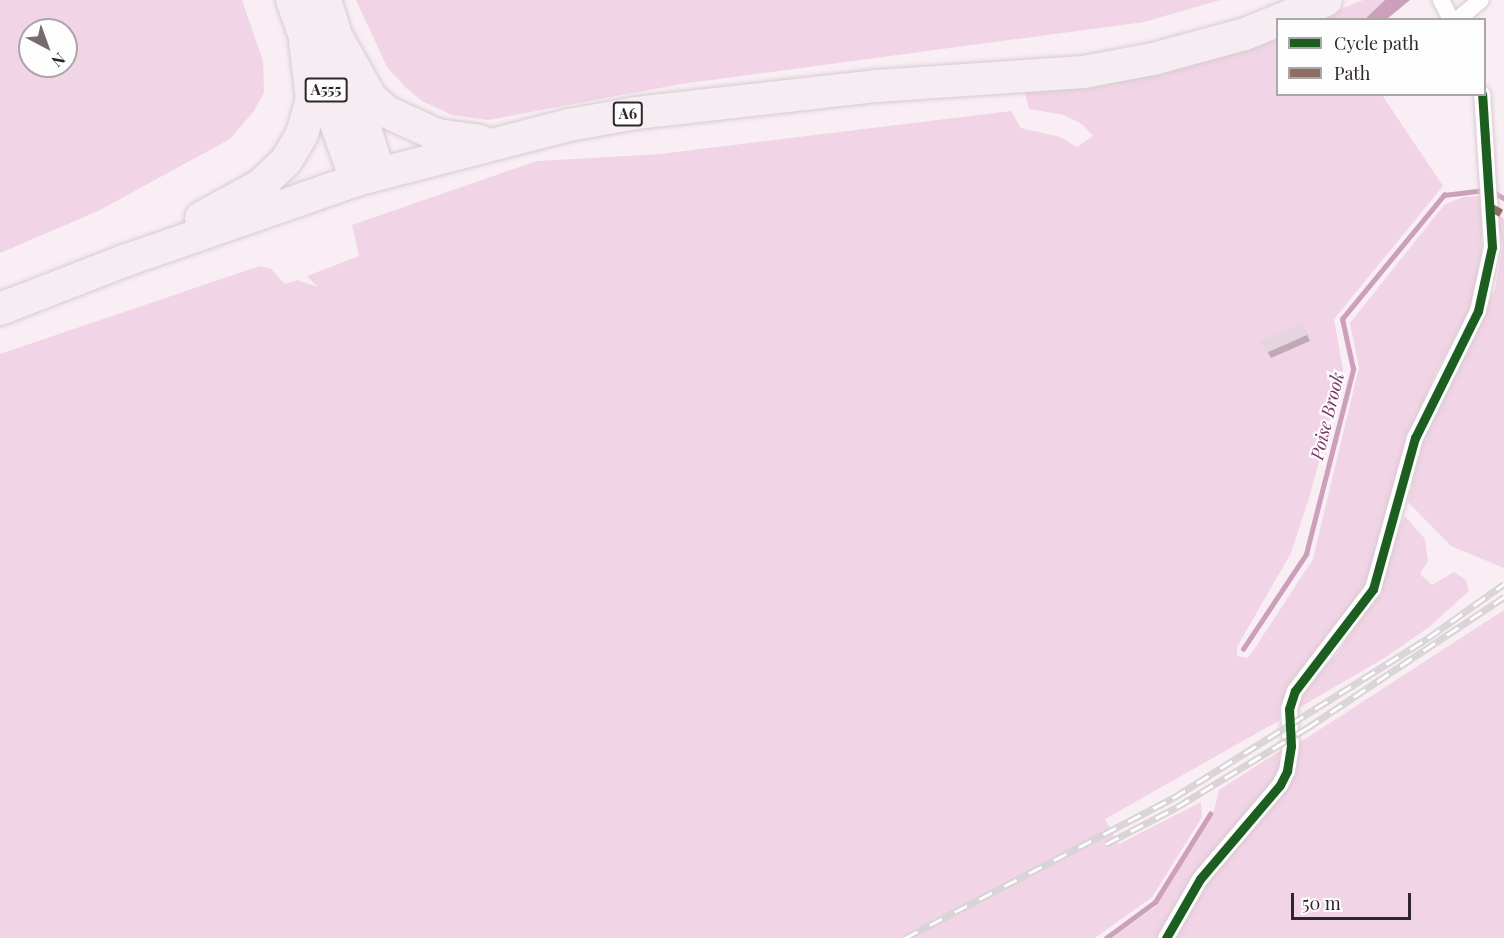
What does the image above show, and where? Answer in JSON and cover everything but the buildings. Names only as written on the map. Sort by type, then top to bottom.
[{"type":"highway","name":"A555","points":[[292,0],[305,40],[367,177]]},
{"type":"highway","name":"A555","points":[[325,0],[339,41],[367,177]]},
{"type":"highway","name":"A6","points":[[1284,18],[1326,0]]},
{"type":"highway","name":"A6","points":[[0,309],[124,261],[367,177],[492,143],[657,110],[877,86],[1084,72],[1164,56],[1245,34],[1276,21]]},
{"type":"highway","points":[[124,261],[261,186],[286,161],[302,134],[312,100],[305,40]]},
{"type":"highway","points":[[339,41],[371,98],[387,112],[437,135],[492,143]]},
{"type":"street","points":[[1441,0],[1449,18]]},
{"type":"street","points":[[1459,18],[1481,0]]},
{"type":"street","points":[[1166,938],[1200,879],[1280,785],[1287,771],[1291,746],[1289,709],[1295,691],[1373,588],[1415,438],[1478,311],[1491,259],[1482,96]]},
{"type":"shaded area","points":[[0,0],[242,0],[263,61],[264,92],[254,111],[230,139],[98,211],[0,253]]},
{"type":"shaded area","points":[[356,0],[1220,0],[1144,22],[681,84],[488,120],[452,115],[422,101],[405,87],[387,67]]},
{"type":"shaded area","points":[[1363,0],[1385,0],[1366,18],[1320,18]]},
{"type":"shaded area","points":[[1385,0],[1410,0],[1388,18],[1366,18]]},
{"type":"shaded area","points":[[1276,34],[1276,96],[1383,96],[1443,186],[1334,319],[1343,370],[1310,495],[1291,553],[1237,647],[1237,656],[1247,658],[1253,651],[1313,559],[1359,367],[1350,323],[1444,205],[1463,197],[1481,196],[1482,268],[1469,312],[1436,372],[1408,438],[1365,590],[1290,686],[1279,709],[1280,720],[1105,819],[1119,844],[1201,802],[1202,817],[1152,897],[1095,938],[0,938],[0,354],[260,266],[271,269],[285,284],[297,280],[318,287],[307,276],[359,256],[352,225],[537,161],[660,154],[1011,111],[1021,128],[1060,137],[1077,147],[1093,136],[1082,124],[1064,115],[1029,109],[1024,89]]},
{"type":"shaded area","points":[[1495,213],[1504,219],[1504,568],[1451,546],[1408,502],[1422,442],[1495,289],[1503,245]]},
{"type":"shaded area","points":[[1405,516],[1425,539],[1428,561],[1420,574],[1432,585],[1454,572],[1466,580],[1469,591],[1429,627],[1386,657],[1297,709],[1298,694],[1338,653],[1362,615]]},
{"type":"shaded area","points":[[1504,610],[1504,938],[1171,938],[1201,889],[1288,786],[1296,771],[1299,743]]},
{"type":"shaded area","points":[[1283,749],[1276,780],[1159,938],[1111,938],[1156,906],[1213,814],[1219,790]]},
{"type":"waterway","name":"Poise Brook","points":[[1243,649],[1306,554],[1353,369],[1342,319],[1444,195],[1485,190]]},
{"type":"waterway","name":"Poise Brook","points":[[1493,192],[1504,198]]},
{"type":"waterway","name":"Poise Brook","points":[[1106,938],[1155,902],[1210,814]]},
{"type":"railway","points":[[905,938],[1173,798],[1428,638],[1504,584]]},
{"type":"railway","points":[[1106,844],[1177,807],[1307,728],[1504,597]]},
{"type":"marked path","points":[[1488,206],[1504,215]]},
{"type":"cycle path","points":[[1166,938],[1200,879],[1280,785],[1287,771],[1291,746],[1289,709],[1295,691],[1373,589],[1415,438],[1478,311],[1492,247],[1482,96]]}]
